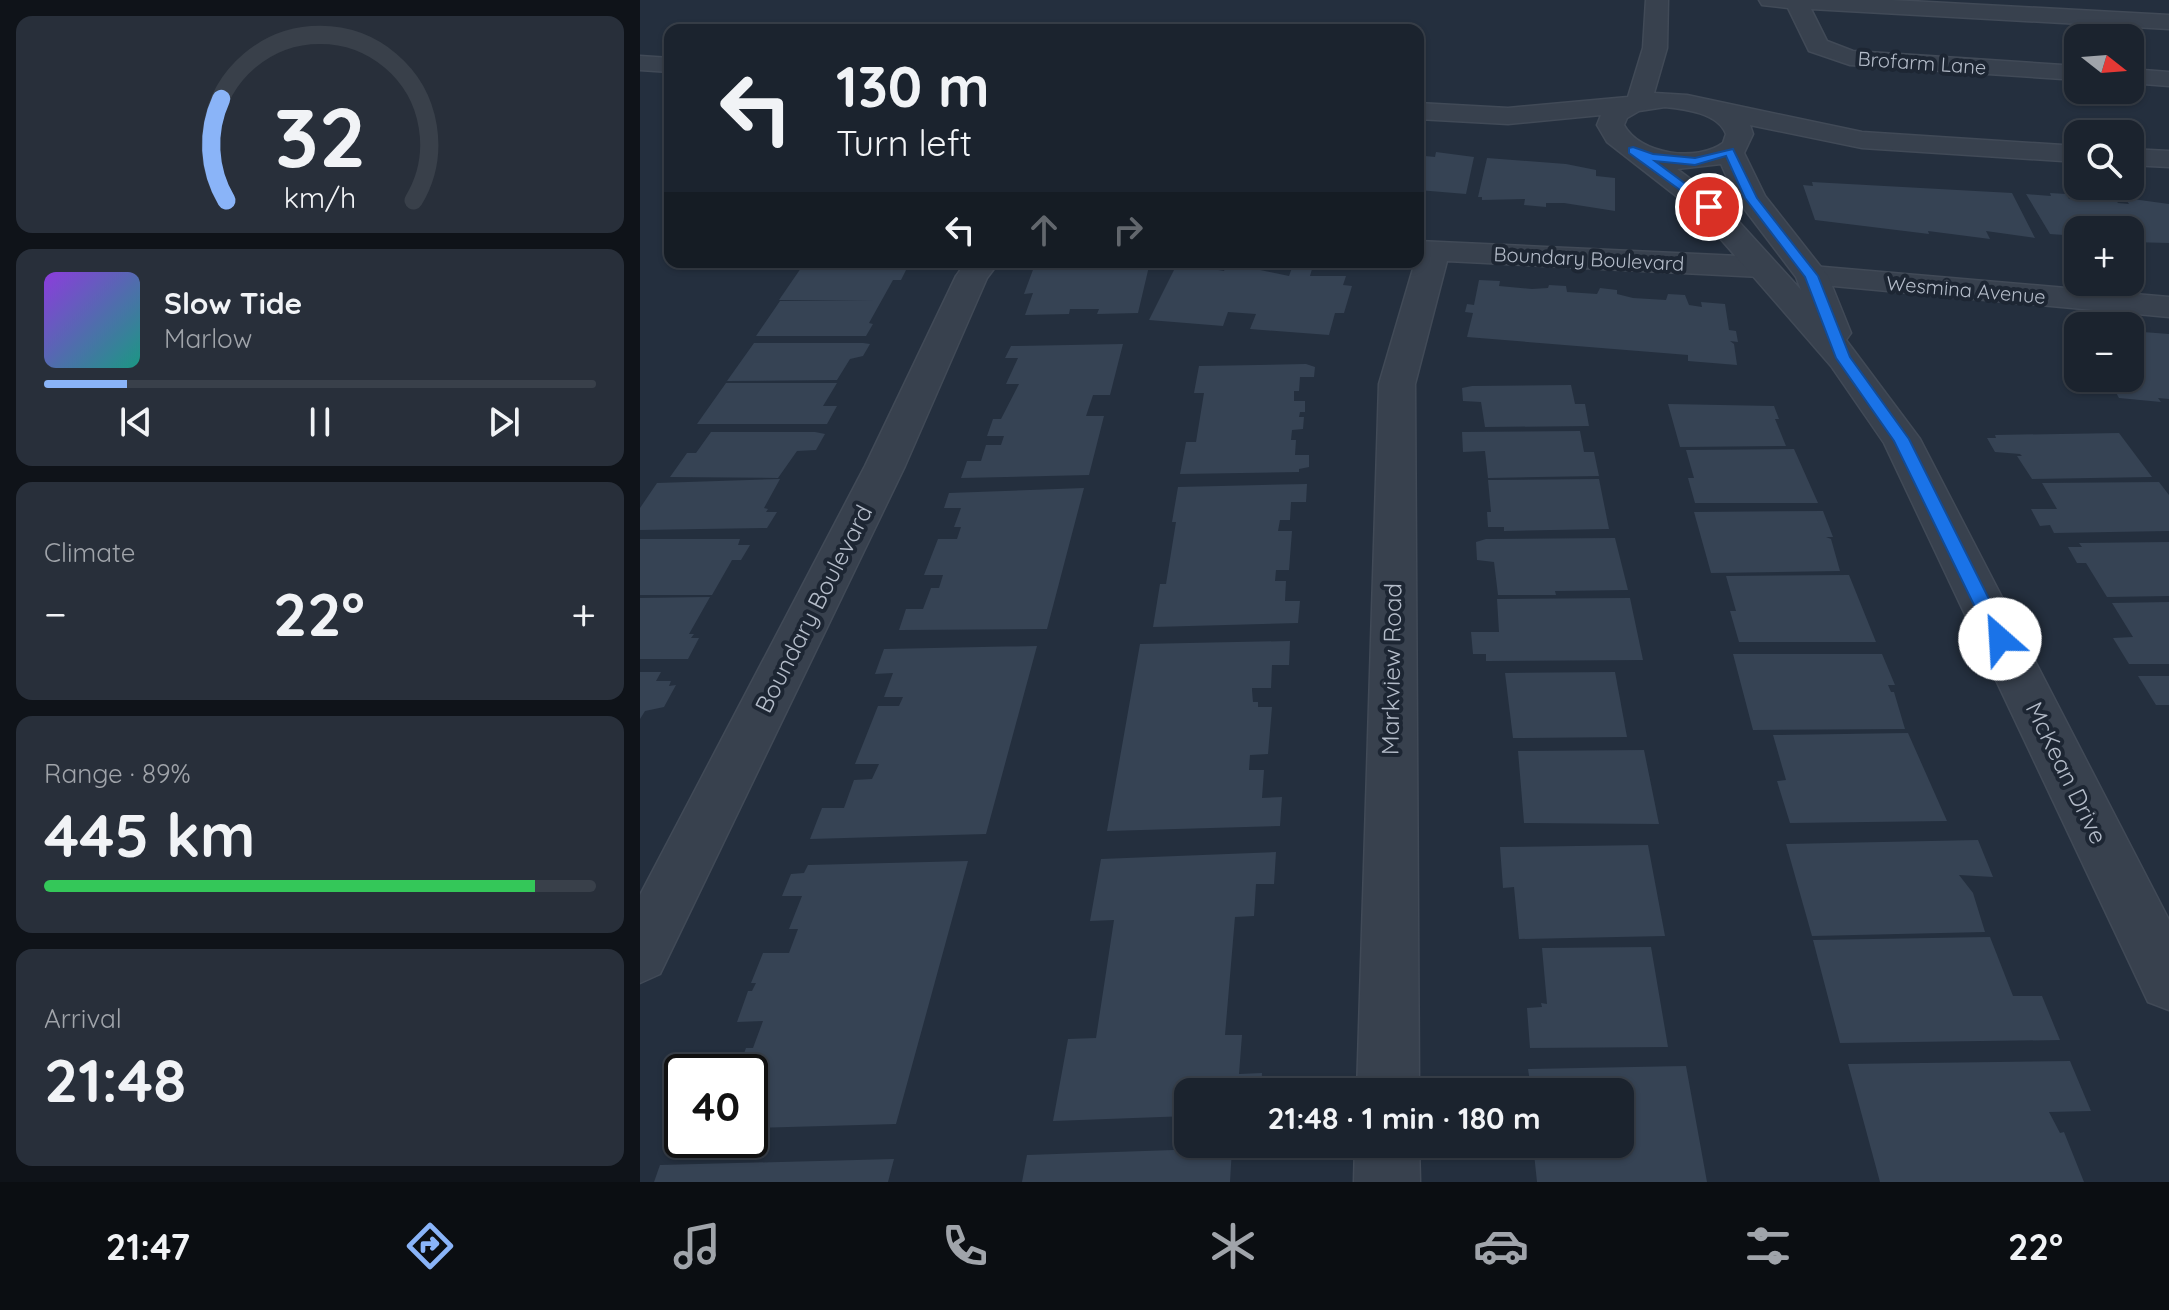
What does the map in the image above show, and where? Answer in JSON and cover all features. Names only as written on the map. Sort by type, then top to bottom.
[{"type":"street","points":[[1628,148],[1612,131],[1611,121],[1617,112],[1636,103],[1655,48],[1657,0]]},
{"type":"street","points":[[1770,0],[2169,22]]},
{"type":"street","name":"Brofarm Lane","points":[[1797,2],[1817,46],[1850,58],[2064,72]]},
{"type":"street","points":[[1655,48],[1708,107]]},
{"type":"street","points":[[640,63],[664,65]]},
{"type":"street","points":[[2144,77],[2169,79]]},
{"type":"street","points":[[1424,111],[1508,116],[1665,99],[1862,140],[2064,153]]},
{"type":"street","name":"McKean Drive","points":[[1708,107],[1733,123],[1739,133],[1738,143],[1748,150],[1751,198],[1812,276],[1843,358]]},
{"type":"street","points":[[1508,116],[1663,159],[1695,161],[1748,150],[1862,140]]},
{"type":"street","name":"McKean Drive","points":[[1628,148],[1709,207],[1843,358],[1901,439],[2169,981]]},
{"type":"street","points":[[2144,158],[2169,159]]},
{"type":"street","name":"Boundary Boulevard","points":[[1426,250],[1761,267]]},
{"type":"street","name":"Boundary Boulevard","points":[[640,954],[885,466],[978,268]]},
{"type":"street","name":"Markview Road","points":[[1388,1078],[1397,384],[1422,268]]},
{"type":"street","name":"Wesmina Avenue","points":[[1812,276],[2169,307]]},
{"type":"street","points":[[1387,1158],[1387,1182]]},
{"type":"building","points":[[1424,152],[1425,156],[1435,157],[1436,152],[1474,157],[1466,194],[1424,190]]},
{"type":"building","points":[[1487,158],[1566,164],[1596,170],[1596,176],[1615,178],[1615,211],[1564,203],[1546,203],[1546,207],[1524,205],[1525,199],[1482,200],[1478,197]]},
{"type":"building","points":[[1812,182],[2012,193],[2035,238],[1986,231],[1990,239],[1815,220],[1803,185],[1813,186]]},
{"type":"building","points":[[2050,193],[2064,194],[2064,200],[2116,200],[2129,204],[2126,200],[2140,200],[2169,204],[2169,243],[2144,242],[2144,216],[2064,216],[2064,235],[2050,234],[2026,194],[2051,196]]},
{"type":"building","points":[[801,268],[907,268],[901,280],[893,280],[869,323],[873,324],[866,336],[756,336],[780,301],[873,301],[779,300]]},
{"type":"building","points":[[1034,268],[1149,268],[1138,313],[1097,314],[1099,309],[1070,309],[1069,314],[1025,315],[1033,293],[1024,294]]},
{"type":"building","points":[[1175,268],[1224,271],[1225,268],[1251,268],[1289,276],[1292,268],[1312,269],[1310,276],[1346,276],[1343,285],[1352,286],[1344,313],[1335,313],[1329,335],[1250,329],[1256,314],[1228,312],[1223,326],[1149,320]]},
{"type":"building","points":[[1479,280],[1500,281],[1499,286],[1532,289],[1548,288],[1549,285],[1566,286],[1567,292],[1597,294],[1600,288],[1617,290],[1617,294],[1633,298],[1666,300],[1668,294],[1685,295],[1689,305],[1702,307],[1701,302],[1725,304],[1729,330],[1736,331],[1738,342],[1730,341],[1734,344],[1737,365],[1688,361],[1688,355],[1467,337],[1473,313],[1465,312],[1467,304],[1474,305]]},
{"type":"building","points":[[2144,332],[2169,334],[2169,399],[2158,398],[2161,402],[2119,398],[2116,392],[2144,392]]},
{"type":"building","points":[[754,343],[870,344],[863,356],[850,359],[837,380],[727,381]]},
{"type":"building","points":[[1123,344],[1110,395],[1093,395],[1086,416],[1104,416],[1089,475],[961,478],[967,461],[981,461],[986,445],[1001,445],[1004,436],[987,436],[993,419],[1001,419],[1019,384],[1006,384],[1018,358],[1005,358],[1011,346]]},
{"type":"building","points":[[1306,364],[1315,367],[1314,377],[1300,377],[1299,391],[1294,391],[1294,401],[1305,401],[1305,412],[1300,412],[1299,417],[1304,417],[1303,429],[1292,430],[1291,440],[1296,440],[1295,455],[1309,455],[1309,467],[1299,469],[1299,472],[1180,474],[1186,442],[1196,442],[1204,393],[1194,393],[1199,366]]},
{"type":"building","points":[[726,383],[837,383],[823,406],[837,406],[827,424],[697,424]]},
{"type":"building","points":[[1571,385],[1575,404],[1585,404],[1589,426],[1485,427],[1481,402],[1463,401],[1462,388],[1472,386]]},
{"type":"building","points":[[1668,404],[1774,406],[1779,419],[1775,419],[1786,446],[1680,447]]},
{"type":"building","points":[[1580,431],[1584,452],[1594,452],[1599,476],[1488,478],[1485,451],[1463,452],[1462,432]]},
{"type":"building","points":[[711,432],[825,434],[816,450],[797,451],[778,478],[670,477],[687,453],[696,453]]},
{"type":"building","points":[[2119,433],[2152,477],[2032,479],[2017,456],[2022,456],[2020,454],[1995,452],[1987,438],[1996,438],[1995,435]]},
{"type":"building","points":[[1794,449],[1818,503],[1695,503],[1688,478],[1694,478],[1686,450]]},
{"type":"building","points":[[780,479],[764,508],[768,509],[766,512],[777,512],[767,528],[640,530],[640,508],[657,483]]},
{"type":"building","points":[[1599,479],[1609,529],[1504,531],[1504,527],[1488,527],[1487,512],[1491,512],[1488,480]]},
{"type":"building","points":[[2159,482],[2169,495],[2169,531],[2054,533],[2050,525],[2040,526],[2031,509],[2057,509],[2042,483]]},
{"type":"building","points":[[1307,484],[1306,502],[1291,502],[1290,520],[1280,520],[1278,531],[1292,531],[1289,570],[1276,570],[1275,581],[1286,581],[1285,601],[1300,601],[1298,623],[1153,627],[1160,584],[1166,584],[1178,487]]},
{"type":"building","points":[[1084,488],[1047,629],[899,630],[906,609],[923,609],[931,588],[939,588],[943,575],[924,575],[938,539],[957,539],[961,527],[954,527],[961,508],[944,508],[949,493]]},
{"type":"building","points":[[1823,511],[1833,537],[1826,537],[1831,539],[1840,571],[1711,573],[1694,512]]},
{"type":"building","points":[[1615,538],[1628,590],[1498,595],[1494,562],[1477,560],[1476,542],[1486,539]]},
{"type":"building","points":[[640,539],[740,539],[738,545],[750,545],[741,560],[732,560],[712,595],[640,595]]},
{"type":"building","points":[[2169,542],[2169,596],[2107,597],[2086,563],[2077,563],[2068,547],[2082,547],[2079,543]]},
{"type":"building","points":[[1849,575],[1876,642],[1739,642],[1730,611],[1736,611],[1726,576]]},
{"type":"building","points":[[710,597],[689,634],[694,634],[691,638],[699,638],[688,659],[640,659],[640,598]]},
{"type":"building","points":[[1630,598],[1643,660],[1486,661],[1486,654],[1473,654],[1471,632],[1499,632],[1497,599]]},
{"type":"building","points":[[2169,602],[2169,664],[2129,664],[2113,638],[2133,637],[2112,603]]},
{"type":"building","points":[[1290,641],[1289,665],[1272,665],[1271,688],[1252,688],[1253,702],[1258,702],[1258,707],[1272,707],[1268,754],[1250,755],[1249,770],[1264,770],[1262,798],[1282,797],[1280,826],[1107,831],[1140,644]]},
{"type":"building","points":[[1037,646],[986,834],[810,839],[822,808],[844,808],[854,780],[872,779],[879,764],[855,764],[878,706],[899,706],[903,697],[884,697],[893,673],[875,674],[884,649]]},
{"type":"building","points":[[1733,654],[1882,654],[1895,685],[1888,685],[1894,692],[1905,729],[1753,730]]},
{"type":"building","points":[[640,672],[661,672],[656,681],[671,681],[669,686],[676,685],[664,707],[645,711],[640,719]]},
{"type":"building","points":[[1615,672],[1627,737],[1513,738],[1505,673]]},
{"type":"building","points":[[2138,676],[2169,676],[2169,705],[2156,705]]},
{"type":"building","points":[[1908,733],[1947,821],[1790,823],[1777,781],[1786,780],[1773,735]]},
{"type":"building","points":[[1644,750],[1659,824],[1524,823],[1518,751]]},
{"type":"building","points":[[1978,840],[1993,877],[1959,875],[1973,893],[1985,932],[1812,936],[1786,844]]},
{"type":"building","points":[[1648,845],[1665,936],[1519,939],[1514,887],[1503,888],[1500,847]]},
{"type":"building","points":[[1276,852],[1274,884],[1256,884],[1254,916],[1235,917],[1225,1035],[1242,1035],[1239,1074],[1262,1073],[1262,1078],[1174,1078],[1174,1117],[1053,1121],[1068,1039],[1096,1038],[1114,920],[1090,921],[1101,859]]},
{"type":"building","points":[[968,861],[896,1124],[768,1128],[768,1054],[744,1054],[746,1048],[753,1048],[763,1021],[737,1022],[748,991],[752,991],[756,983],[751,983],[763,953],[789,953],[798,929],[789,929],[802,896],[782,896],[791,874],[804,873],[808,865]]},
{"type":"building","points":[[1990,937],[2013,996],[2042,996],[2060,1040],[1840,1043],[1813,940]]},
{"type":"building","points":[[1651,947],[1668,1047],[1530,1048],[1527,1008],[1547,1004],[1542,948]]},
{"type":"building","points":[[2070,1061],[2091,1111],[2049,1112],[2060,1133],[2064,1132],[2084,1182],[1880,1182],[1848,1064]]},
{"type":"building","points":[[1686,1066],[1707,1182],[1537,1182],[1534,1158],[1634,1158],[1634,1078],[1529,1078],[1528,1069]]},
{"type":"building","points":[[1174,1150],[1174,1158],[1231,1158],[1230,1182],[1022,1182],[1027,1155]]},
{"type":"building","points":[[894,1159],[888,1182],[654,1182],[660,1165]]},
{"type":"route","points":[[1709,207],[1633,150],[1674,161],[1715,158],[1729,152],[1751,198],[1812,276],[1843,358],[1901,439],[2000,639]]}]
